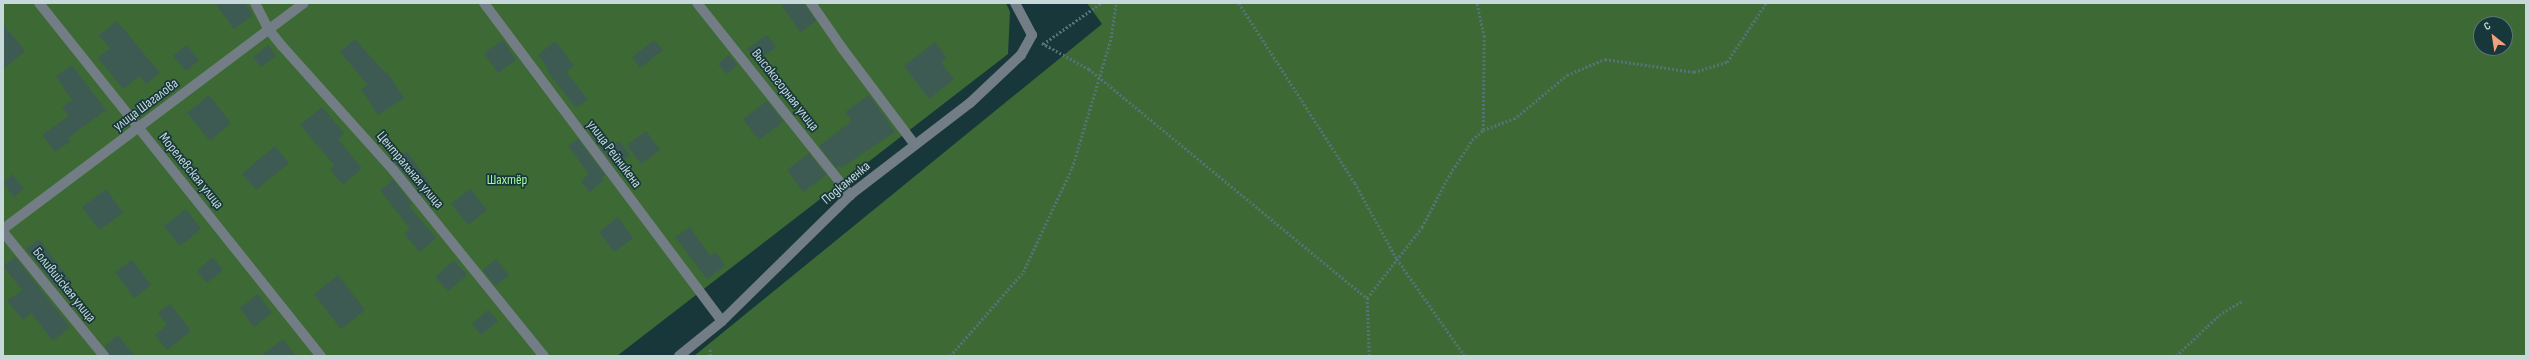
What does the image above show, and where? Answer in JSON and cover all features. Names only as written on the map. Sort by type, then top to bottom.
[{"type":"street","name":"Морелевская улица","points":[[39,3],[321,356]]},
{"type":"street","name":"Центральная улица","points":[[255,3],[269,30],[394,171],[544,356]]},
{"type":"street","name":"улица Шагалова","points":[[3,230],[304,3]]},
{"type":"street","name":"улица Рейникена","points":[[484,3],[722,321]]},
{"type":"street","name":"Высокогорная улица","points":[[698,3],[850,195]]},
{"type":"street","points":[[811,3],[842,48],[915,145]]},
{"type":"street","points":[[1014,3],[1032,35]]},
{"type":"street","name":"Подкаменка","points":[[679,356],[722,321],[850,195],[970,103],[1021,54],[1032,35]]},
{"type":"street","name":"Боливийская улица","points":[[3,230],[104,356]]},
{"type":"path","points":[[1043,44],[1101,3]]},
{"type":"path","points":[[950,356],[1022,272],[1072,168],[1111,38],[1116,3]]},
{"type":"path","points":[[1239,3],[1356,183],[1397,259],[1465,356]]},
{"type":"path","points":[[1477,3],[1484,37],[1483,130]]},
{"type":"path","points":[[1369,356],[1367,298],[1422,227],[1448,177],[1472,140],[1483,130],[1514,119],[1567,75],[1605,59],[1694,72],[1727,62],[1766,3]]},
{"type":"path","points":[[1032,35],[1043,44],[1089,69],[1367,298]]},
{"type":"path","points":[[2176,356],[2219,315],[2241,302]]},
{"type":"green space","name":"Шахтёр","points":[[3,3],[1006,3],[1010,12],[1008,54],[617,356],[3,356]]},
{"type":"green space","points":[[1087,3],[2526,3],[2526,356],[694,356],[1102,24]]},
{"type":"building","points":[[215,3],[244,3],[253,15],[234,29]]},
{"type":"building","points":[[780,3],[803,3],[816,21],[800,32]]},
{"type":"building","points":[[117,21],[160,73],[146,84],[140,76],[123,89],[98,58],[110,48],[99,35]]},
{"type":"building","points":[[3,24],[25,51],[3,69]]},
{"type":"building","points":[[767,35],[776,47],[756,62],[747,49]]},
{"type":"building","points":[[355,39],[385,73],[387,72],[404,98],[378,115],[361,89],[368,85],[340,52]]},
{"type":"building","points":[[503,40],[516,60],[498,73],[484,53]]},
{"type":"building","points":[[654,40],[663,50],[640,68],[632,57]]},
{"type":"building","points":[[555,41],[574,66],[566,72],[588,99],[576,108],[547,71],[549,70],[538,55]]},
{"type":"building","points":[[935,42],[947,58],[941,63],[954,79],[929,99],[904,66]]},
{"type":"building","points":[[187,45],[199,60],[186,71],[173,56]]},
{"type":"building","points":[[268,45],[276,56],[261,67],[253,57]]},
{"type":"building","points":[[729,55],[737,65],[727,74],[718,64]]},
{"type":"building","points":[[72,65],[106,110],[68,138],[71,141],[55,152],[42,135],[69,116],[62,107],[72,100],[56,76]]},
{"type":"building","points":[[209,95],[231,123],[210,141],[187,113]]},
{"type":"building","points":[[869,95],[895,132],[841,168],[839,166],[836,168],[819,146],[852,121],[845,112]]},
{"type":"building","points":[[767,101],[783,122],[759,140],[743,119]]},
{"type":"building","points":[[322,107],[344,133],[338,139],[362,168],[343,185],[330,169],[334,165],[300,125]]},
{"type":"building","points":[[598,126],[613,146],[619,141],[630,155],[615,167],[589,132]]},
{"type":"building","points":[[646,131],[660,150],[641,164],[627,145]]},
{"type":"building","points":[[578,139],[605,175],[602,177],[604,180],[589,192],[581,181],[589,174],[568,146]]},
{"type":"building","points":[[275,146],[289,163],[256,190],[242,174]]},
{"type":"building","points":[[407,152],[430,183],[427,186],[430,190],[423,196],[394,161]]},
{"type":"building","points":[[809,153],[826,175],[803,192],[787,170]]},
{"type":"building","points":[[12,174],[24,189],[14,197],[3,183]]},
{"type":"building","points":[[393,180],[412,204],[409,206],[436,238],[420,252],[404,234],[410,229],[380,190]]},
{"type":"building","points":[[106,189],[123,213],[99,230],[82,207]]},
{"type":"building","points":[[470,189],[487,210],[468,225],[451,204]]},
{"type":"building","points":[[186,209],[201,229],[180,246],[164,226]]},
{"type":"building","points":[[618,217],[633,238],[614,252],[599,232]]},
{"type":"building","points":[[690,227],[710,256],[716,252],[725,266],[707,279],[675,237]]},
{"type":"building","points":[[39,239],[70,280],[58,289],[26,249]]},
{"type":"building","points":[[15,257],[70,327],[53,341],[31,313],[23,320],[7,301],[22,290],[3,266]]},
{"type":"building","points":[[213,257],[223,270],[207,283],[197,271]]},
{"type":"building","points":[[496,259],[509,275],[495,286],[483,270]]},
{"type":"building","points":[[132,260],[151,285],[134,298],[115,272]]},
{"type":"building","points":[[454,260],[467,275],[448,291],[435,277]]},
{"type":"building","points":[[338,275],[365,310],[341,329],[314,294]]},
{"type":"building","points":[[258,294],[272,313],[254,327],[240,308]]},
{"type":"building","points":[[170,304],[191,331],[167,350],[155,335],[167,325],[158,313]]},
{"type":"building","points":[[488,310],[498,321],[481,335],[472,324]]},
{"type":"building","points":[[118,335],[135,356],[110,356],[105,346]]},
{"type":"building","points":[[283,339],[296,356],[261,356]]}]
